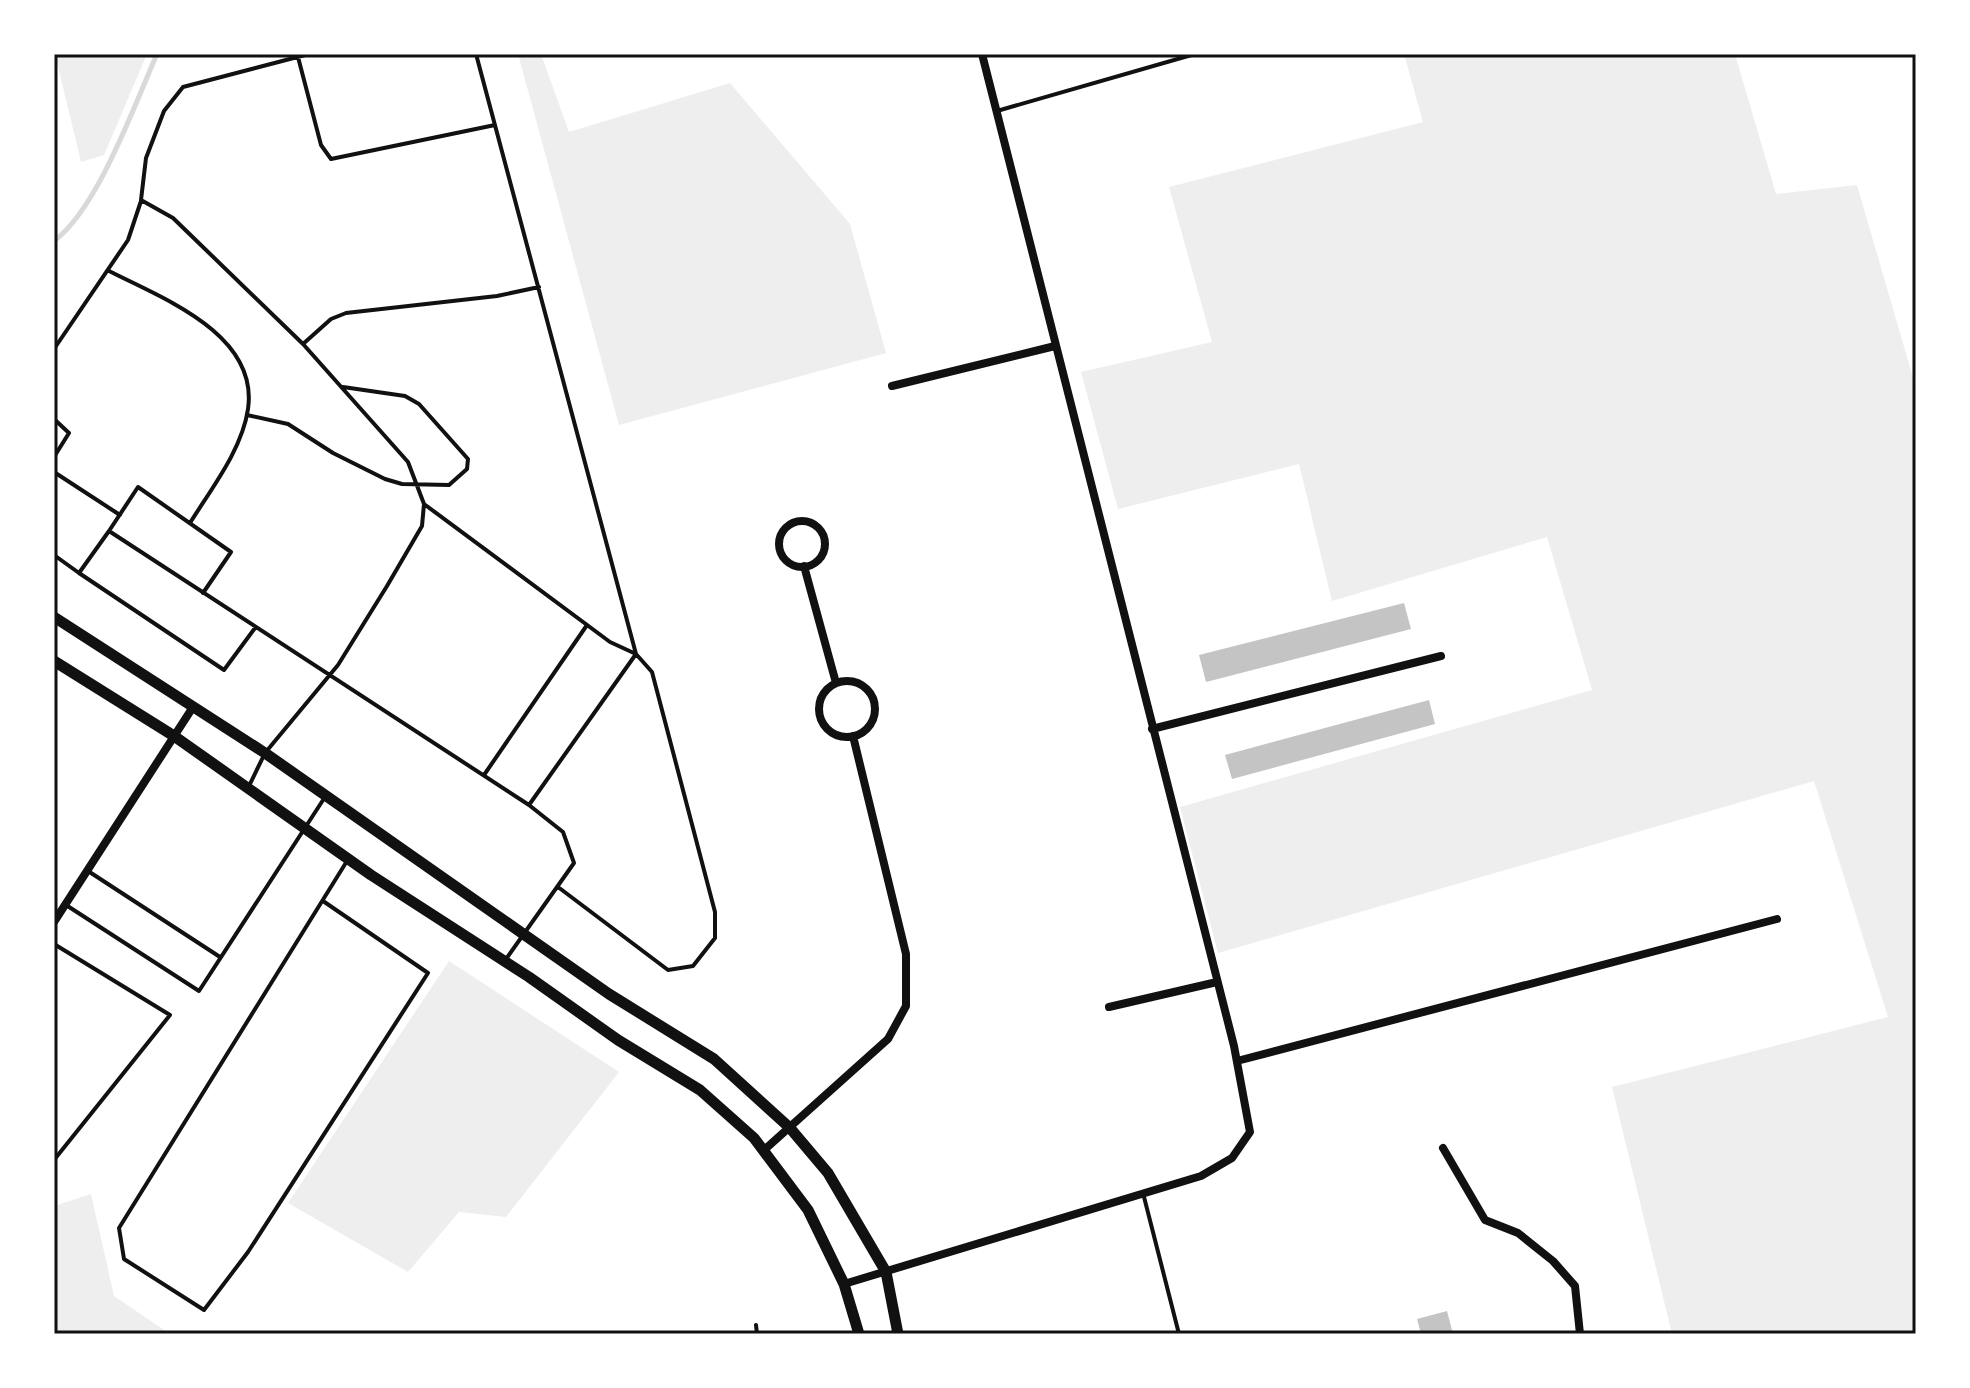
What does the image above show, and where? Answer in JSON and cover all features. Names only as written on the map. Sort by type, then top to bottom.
[{"type":"street","points":[[844,1284],[1207,1172],[1232,1158],[1250,1132],[1237,1061],[982,54]]},
{"type":"street","points":[[892,386],[1055,346]]},
{"type":"street","points":[[805,521],[818,527],[825,540],[818,561],[804,566],[789,563],[779,543],[790,524],[805,521]]},
{"type":"street","points":[[804,566],[836,683]]},
{"type":"street","points":[[54,617],[265,753],[609,994],[714,1059],[790,1128],[828,1173],[886,1272],[898,1334]]},
{"type":"street","points":[[1152,729],[1441,656]]},
{"type":"street","points":[[54,661],[174,736],[349,859],[504,960],[618,1040],[700,1090],[763,1151],[808,1210],[844,1284],[859,1334]]},
{"type":"street","points":[[854,682],[869,692],[873,700],[873,718],[853,736],[844,737],[827,729],[819,713],[822,695],[836,683],[854,682]]},
{"type":"street","points":[[54,922],[193,707]]},
{"type":"street","points":[[763,1151],[888,1039],[906,1006],[906,954],[853,736]]},
{"type":"street","points":[[1237,1061],[1777,919]]},
{"type":"street","points":[[1109,1007],[1217,982]]},
{"type":"street","points":[[1443,1148],[1485,1220],[1518,1233],[1553,1261],[1575,1286],[1580,1334]]},
{"type":"lane","points":[[54,349],[128,240],[141,200],[146,158],[164,111],[183,87],[309,54]]},
{"type":"lane","points":[[476,54],[636,654]]},
{"type":"lane","points":[[997,111],[1195,54]]},
{"type":"lane","points":[[298,57],[321,145],[331,159],[339,160],[495,125]]},
{"type":"lane","points":[[141,200],[173,218],[303,344],[408,462],[419,484],[424,504],[422,526],[328,676],[265,753],[247,788]]},
{"type":"lane","points":[[109,271],[170,303],[223,339],[243,370],[248,386],[247,415],[227,463],[190,523]]},
{"type":"lane","points":[[303,344],[331,319],[346,313],[497,296],[539,287]]},
{"type":"lane","points":[[247,415],[288,424],[333,453],[385,479],[449,485],[467,469],[468,459],[419,404],[405,396],[341,387]]},
{"type":"lane","points":[[54,419],[69,433],[54,457]]},
{"type":"lane","points":[[54,472],[120,515]]},
{"type":"lane","points":[[79,573],[138,487],[231,552],[203,593]]},
{"type":"lane","points":[[424,504],[610,642],[636,654],[652,672],[715,912],[715,938],[693,966],[668,970],[558,887]]},
{"type":"lane","points":[[109,531],[529,805],[563,832],[574,863],[504,960]]},
{"type":"lane","points":[[54,555],[224,670],[255,628]]},
{"type":"lane","points":[[483,776],[587,625]]},
{"type":"lane","points":[[529,805],[636,654]]},
{"type":"lane","points":[[66,905],[199,991],[326,795]]},
{"type":"lane","points":[[323,901],[428,973],[248,1252],[204,1310],[124,1259],[119,1228],[349,859]]},
{"type":"lane","points":[[88,871],[220,957]]},
{"type":"lane","points":[[54,944],[170,1015],[54,1160]]},
{"type":"lane","points":[[1143,1191],[1179,1334]]},
{"type":"lane","points":[[756,1325],[757,1334]]},
{"type":"shaded area","points":[[55,54],[147,54],[104,155],[81,162]]},
{"type":"shaded area","points":[[518,54],[541,54],[569,132],[730,83],[850,224],[886,353],[619,425]]},
{"type":"shaded area","points":[[1404,54],[1735,54],[1776,194],[1857,185],[1916,388],[1916,1334],[1672,1334],[1612,1087],[1888,1017],[1814,781],[1218,953],[1180,807],[1592,690],[1547,537],[1332,601],[1299,464],[1118,509],[1081,372],[1212,342],[1169,187],[1423,122]]},
{"type":"shaded area","points":[[449,961],[619,1072],[506,1217],[459,1212],[408,1272],[288,1203]]},
{"type":"shaded area","points":[[91,1194],[114,1296],[170,1334],[54,1334],[54,1206]]},
{"type":"building","points":[[1404,603],[1411,629],[1206,682],[1199,655]]},
{"type":"building","points":[[1429,700],[1435,724],[1232,779],[1225,755]]},
{"type":"building","points":[[1447,1311],[1453,1334],[1421,1334],[1417,1319]]},
{"type":"waterway","points":[[54,241],[70,226],[100,181],[157,54]]}]
